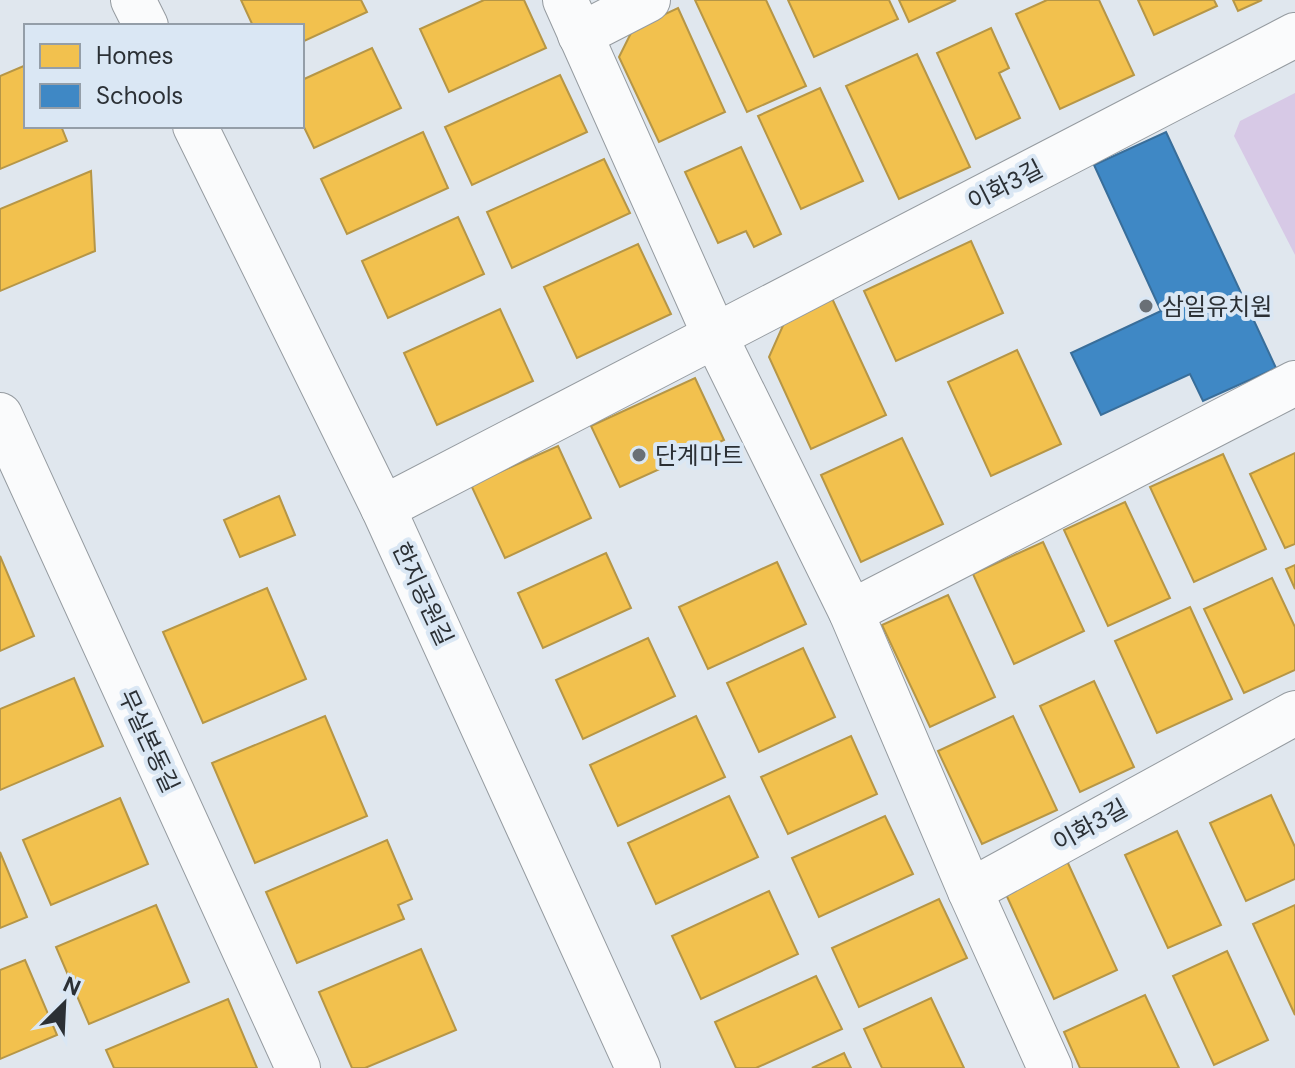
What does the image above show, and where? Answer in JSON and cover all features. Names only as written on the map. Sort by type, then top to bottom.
[{"type":"street","points":[[133,0],[145,24]]},
{"type":"street","points":[[648,0],[573,18],[715,336],[851,612],[970,891],[1050,1068]]},
{"type":"street","name":"이화3길","points":[[383,508],[1295,35]]},
{"type":"street","name":"한지공원길","points":[[196,128],[383,508],[638,1068]]},
{"type":"street","points":[[851,612],[1295,383]]},
{"type":"street","name":"무실본동길","points":[[0,415],[298,1068]]},
{"type":"street","name":"이화3길","points":[[970,891],[1295,713]]},
{"type":"shaded area","points":[[1295,93],[1295,255],[1234,136],[1240,121]]},
{"type":"building: Homes","points":[[241,0],[361,0],[367,12],[304,41],[304,24],[252,24]]},
{"type":"building: Homes","points":[[484,0],[524,0],[546,48],[449,92],[420,29]]},
{"type":"building: Homes","points":[[695,0],[766,0],[806,86],[747,112]]},
{"type":"building: Homes","points":[[788,0],[889,0],[898,19],[814,57]]},
{"type":"building: Homes","points":[[899,0],[956,0],[909,22]]},
{"type":"building: Homes","points":[[1047,0],[1099,0],[1134,75],[1060,109],[1016,14]]},
{"type":"building: Homes","points":[[1138,0],[1214,0],[1217,6],[1154,35]]},
{"type":"building: Homes","points":[[1233,0],[1262,0],[1238,11]]},
{"type":"building: Homes","points":[[678,8],[725,112],[659,142],[619,57],[633,29]]},
{"type":"building: Homes","points":[[991,28],[1009,68],[999,73],[1020,118],[976,139],[937,53]]},
{"type":"building: Homes","points":[[372,48],[401,108],[314,148],[304,127],[304,79]]},
{"type":"building: Homes","points":[[917,54],[970,167],[899,199],[846,86]]},
{"type":"building: Homes","points":[[24,66],[24,128],[62,128],[67,141],[0,169],[0,76]]},
{"type":"building: Homes","points":[[560,75],[587,132],[472,185],[445,127]]},
{"type":"building: Homes","points":[[820,88],[863,181],[801,209],[758,116]]},
{"type":"building: Homes","points":[[423,132],[448,188],[347,234],[321,179]]},
{"type":"building: Homes","points":[[741,147],[781,234],[754,247],[746,231],[718,243],[685,172]]},
{"type":"building: Homes","points":[[604,159],[630,213],[512,268],[487,212]]},
{"type":"building: Homes","points":[[91,171],[95,251],[0,291],[0,209]]},
{"type":"building: Homes","points":[[458,217],[484,274],[388,318],[362,261]]},
{"type":"building: Homes","points":[[971,241],[1003,313],[896,361],[864,291]]},
{"type":"building: Homes","points":[[638,244],[671,314],[577,358],[544,287]]},
{"type":"building: Homes","points":[[830,294],[886,415],[811,449],[769,357],[789,312]]},
{"type":"building: Homes","points":[[500,309],[533,381],[437,425],[404,353]]},
{"type":"building: Homes","points":[[1017,350],[1061,444],[991,476],[948,382]]},
{"type":"building: Homes","points":[[695,378],[724,440],[620,487],[591,426]]},
{"type":"building: Homes","points":[[902,438],[943,524],[861,562],[821,475]]},
{"type":"building: Homes","points":[[558,446],[591,518],[505,558],[471,485]]},
{"type":"building: Homes","points":[[1295,453],[1295,544],[1285,548],[1250,474]]},
{"type":"building: Homes","points":[[1223,454],[1266,549],[1194,582],[1150,487]]},
{"type":"building: Homes","points":[[279,496],[295,535],[240,557],[224,520]]},
{"type":"building: Homes","points":[[1125,502],[1170,598],[1108,626],[1064,530]]},
{"type":"building: Homes","points":[[1043,542],[1084,631],[1014,664],[973,574]]},
{"type":"building: Homes","points":[[606,553],[631,608],[543,648],[518,593]]},
{"type":"building: Homes","points":[[0,556],[34,636],[0,651]]},
{"type":"building: Homes","points":[[777,562],[806,624],[708,669],[679,607]]},
{"type":"building: Homes","points":[[1295,565],[1295,589],[1286,569]]},
{"type":"building: Homes","points":[[1272,578],[1295,627],[1295,670],[1244,693],[1204,609]]},
{"type":"building: Homes","points":[[267,588],[306,679],[203,723],[163,632]]},
{"type":"building: Homes","points":[[948,595],[995,697],[930,727],[882,625]]},
{"type":"building: Homes","points":[[1190,607],[1232,699],[1157,733],[1115,641]]},
{"type":"building: Homes","points":[[648,638],[675,696],[583,739],[556,680]]},
{"type":"building: Homes","points":[[803,648],[835,717],[759,752],[727,683]]},
{"type":"building: Homes","points":[[74,678],[103,746],[0,790],[0,709]]},
{"type":"building: Homes","points":[[1094,681],[1134,767],[1080,792],[1040,706]]},
{"type":"building: Homes","points":[[325,716],[367,816],[255,863],[212,763]]},
{"type":"building: Homes","points":[[696,716],[725,777],[618,826],[590,765]]},
{"type":"building: Homes","points":[[1013,716],[1057,810],[982,844],[938,751]]},
{"type":"building: Homes","points":[[851,736],[877,794],[788,834],[761,777]]},
{"type":"building: Homes","points":[[1271,795],[1295,847],[1295,879],[1246,901],[1210,823]]},
{"type":"building: Homes","points":[[729,796],[758,857],[656,904],[628,843]]},
{"type":"building: Homes","points":[[120,798],[148,864],[51,905],[23,840]]},
{"type":"building: Homes","points":[[885,816],[913,874],[819,917],[792,858]]},
{"type":"building: Homes","points":[[1177,831],[1221,925],[1168,948],[1125,855]]},
{"type":"building: Homes","points":[[387,840],[412,899],[398,905],[404,919],[297,963],[266,892]]},
{"type":"building: Homes","points":[[0,852],[27,917],[0,928]]},
{"type":"building: Homes","points":[[1067,861],[1117,970],[1054,999],[1004,890]]},
{"type":"building: Homes","points":[[769,891],[798,954],[701,999],[672,936]]},
{"type":"building: Homes","points":[[939,899],[967,958],[859,1007],[832,948]]},
{"type":"building: Homes","points":[[156,905],[189,982],[89,1024],[56,947]]},
{"type":"building: Homes","points":[[1295,905],[1295,1015],[1253,924]]},
{"type":"building: Homes","points":[[421,949],[456,1030],[365,1068],[352,1068],[319,992]]},
{"type":"building: Homes","points":[[1227,951],[1268,1040],[1214,1065],[1173,976]]},
{"type":"building: Homes","points":[[25,960],[57,1035],[0,1059],[0,970]]},
{"type":"building: Homes","points":[[816,976],[842,1029],[756,1068],[736,1068],[715,1022]]},
{"type":"building: Homes","points":[[1145,995],[1179,1068],[1080,1068],[1064,1032]]},
{"type":"building: Homes","points":[[931,998],[964,1068],[882,1068],[864,1029]]},
{"type":"building: Homes","points":[[228,999],[257,1068],[114,1068],[106,1050]]},
{"type":"building: Homes","points":[[844,1053],[851,1068],[812,1068]]},
{"type":"building: Schools","points":[[1166,132],[1276,368],[1203,401],[1190,374],[1101,415],[1071,353],[1161,311],[1094,165]]},
{"type":"place","name":"삼일유치원","points":[[1146,306]]},
{"type":"place","name":"단계마트","points":[[639,455]]}]
